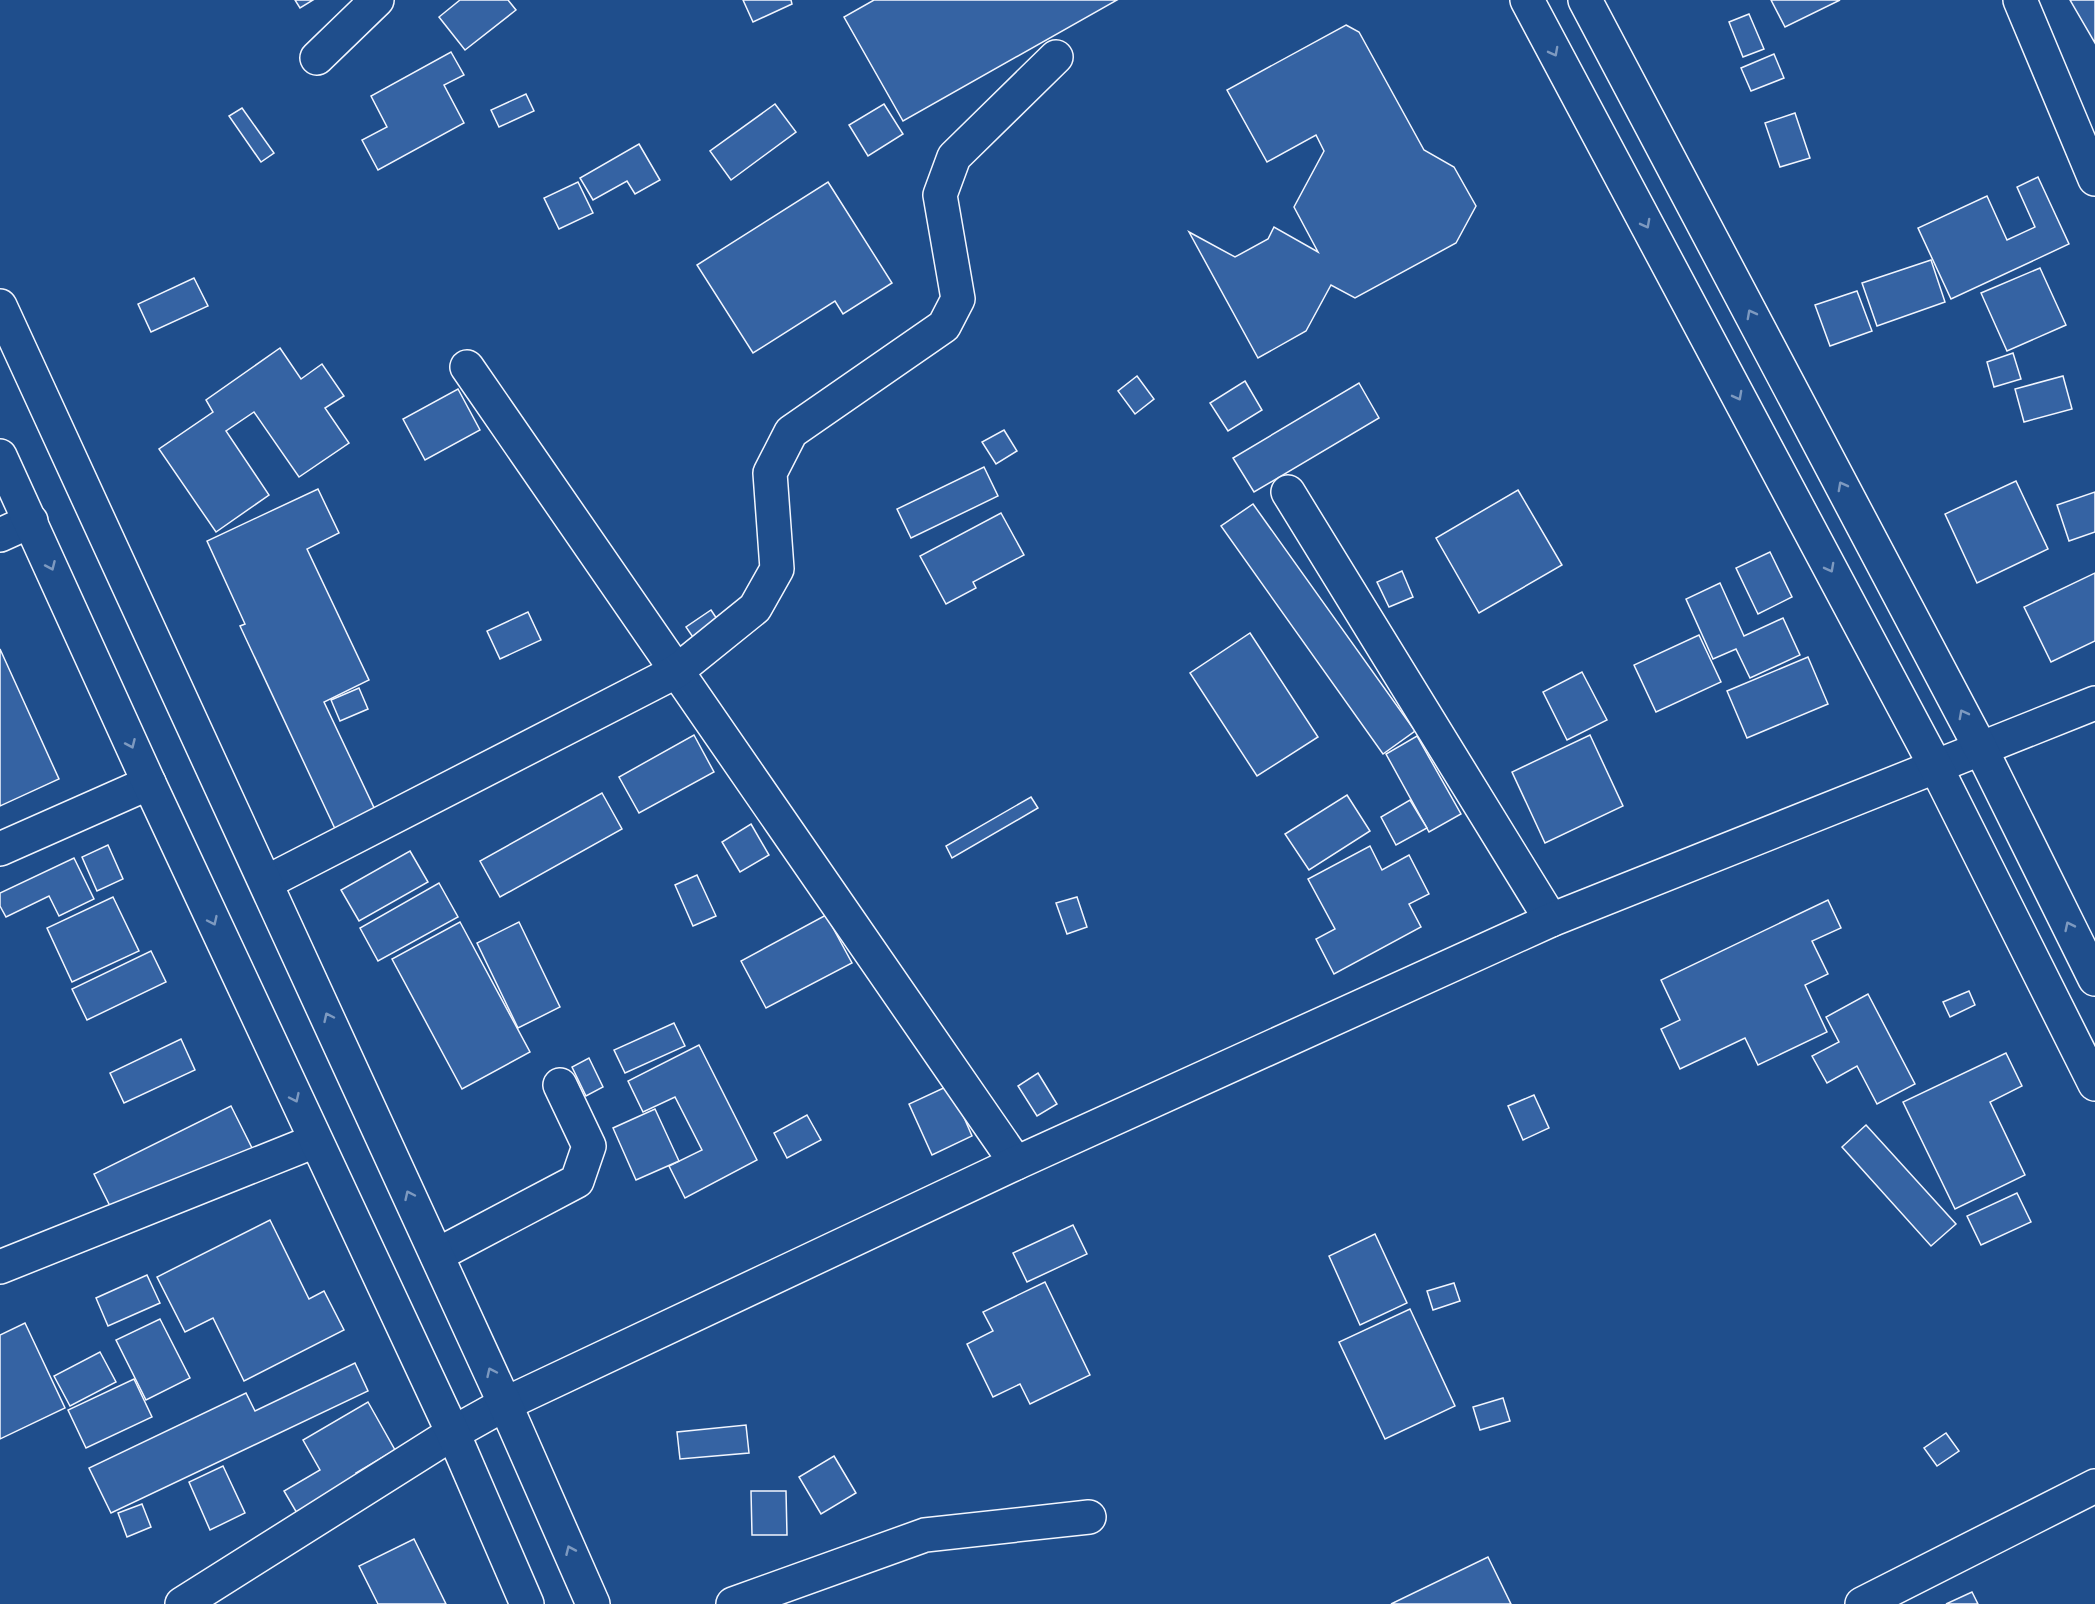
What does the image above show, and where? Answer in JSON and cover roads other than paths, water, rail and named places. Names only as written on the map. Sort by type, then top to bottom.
[{"type":"main road","points":[[317,58],[377,0]]},
{"type":"main road","points":[[1527,0],[1936,767],[2095,1084]]},
{"type":"main road","points":[[1585,0],[1981,749],[2095,979]]},
{"type":"main road","points":[[2020,0],[2095,179]]},
{"type":"main road","points":[[267,882],[677,671],[755,608],[777,569],[770,473],[791,432],[944,326],[958,299],[940,195],[954,157],[1056,57]]},
{"type":"main road","points":[[0,306],[437,1254],[593,1604]]},
{"type":"main road","points":[[467,366],[1016,1163]]},
{"type":"main road","points":[[0,456],[149,783],[453,1433],[527,1604]]},
{"type":"main road","points":[[1288,492],[1551,920]]},
{"type":"main road","points":[[0,535],[30,521]]},
{"type":"main road","points":[[182,1604],[453,1433],[505,1404],[1016,1163],[1551,920],[1784,825],[2095,703]]},
{"type":"main road","points":[[0,849],[149,783]]},
{"type":"main road","points":[[437,1254],[577,1181],[589,1146],[560,1085]]},
{"type":"main road","points":[[0,1267],[315,1141]]},
{"type":"main road","points":[[1862,1604],[2095,1486]]},
{"type":"main road","points":[[733,1604],[925,1535],[1089,1517]]}]
